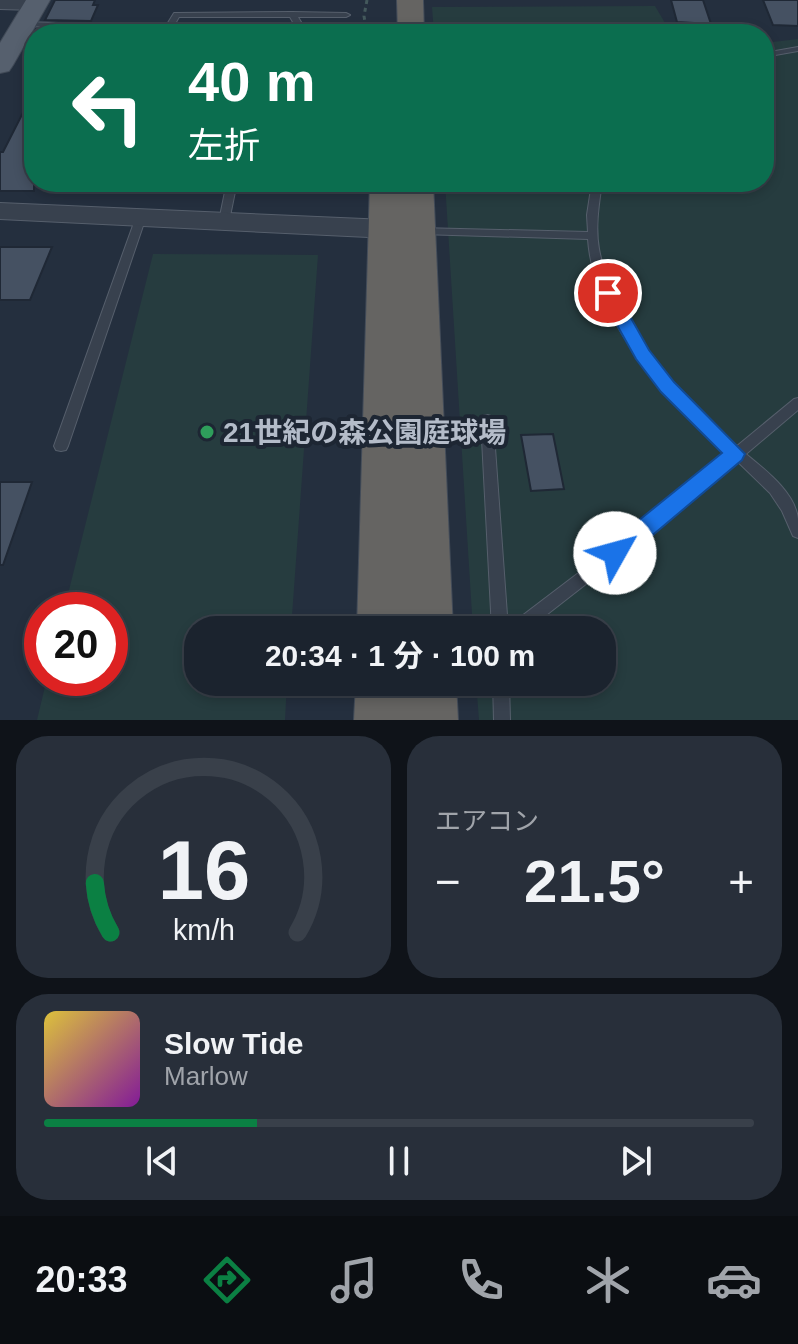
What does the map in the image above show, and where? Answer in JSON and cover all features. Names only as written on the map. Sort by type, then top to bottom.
[{"type":"highway","points":[[387,0],[387,24]]},
{"type":"highway","points":[[410,0],[411,24]]},
{"type":"highway","points":[[389,192],[402,230],[427,616]]},
{"type":"highway","points":[[383,616],[402,230],[414,192]]},
{"type":"highway","points":[[381,720],[382,696]]},
{"type":"highway","points":[[430,696],[431,720]]},
{"type":"main road","points":[[0,65],[32,9]]},
{"type":"street","points":[[0,4],[32,9]]},
{"type":"street","points":[[0,211],[402,230]]},
{"type":"lane","points":[[32,9],[123,24]]},
{"type":"lane","points":[[292,14],[298,24]]},
{"type":"lane","points":[[171,24],[177,15],[346,15]]},
{"type":"lane","points":[[774,53],[798,49]]},
{"type":"lane","points":[[224,221],[230,192]]},
{"type":"lane","points":[[595,192],[592,236],[608,293],[642,355],[668,387],[782,498],[798,532]]},
{"type":"lane","points":[[61,446],[141,217]]},
{"type":"lane","points":[[402,230],[592,236]]},
{"type":"lane","points":[[533,616],[640,534],[798,403]]},
{"type":"lane","points":[[487,420],[499,616]]},
{"type":"lane","points":[[501,696],[502,720]]},
{"type":"path","points":[[365,24],[367,0]]},
{"type":"green space","points":[[655,6],[666,24],[433,24],[432,7]]},
{"type":"green space","points":[[798,39],[798,720],[479,720],[477,696],[616,696],[616,616],[472,616],[446,192],[774,192],[774,42]]},
{"type":"green space","name":"21世紀の森公園庭球場","points":[[153,254],[318,255],[292,616],[184,616],[184,696],[286,696],[285,720],[37,720],[43,696],[128,696],[128,592],[68,592]]},
{"type":"building","points":[[55,0],[95,0],[93,5],[98,5],[91,21],[45,20]]},
{"type":"building","points":[[671,0],[703,0],[711,24],[677,22]]},
{"type":"building","points":[[763,0],[798,0],[798,26],[773,24]]},
{"type":"building","points":[[24,111],[24,191],[0,191],[0,152],[3,152]]},
{"type":"building","points":[[0,247],[52,247],[30,300],[0,300]]},
{"type":"building","points":[[553,434],[564,489],[531,491],[521,435]]},
{"type":"building","points":[[0,482],[32,482],[3,565],[0,565]]},
{"type":"place","name":"21世紀の森公園庭球場","points":[[207,432]]},
{"type":"route","points":[[608,293],[642,355],[699,420],[735,454],[615,553]]}]
